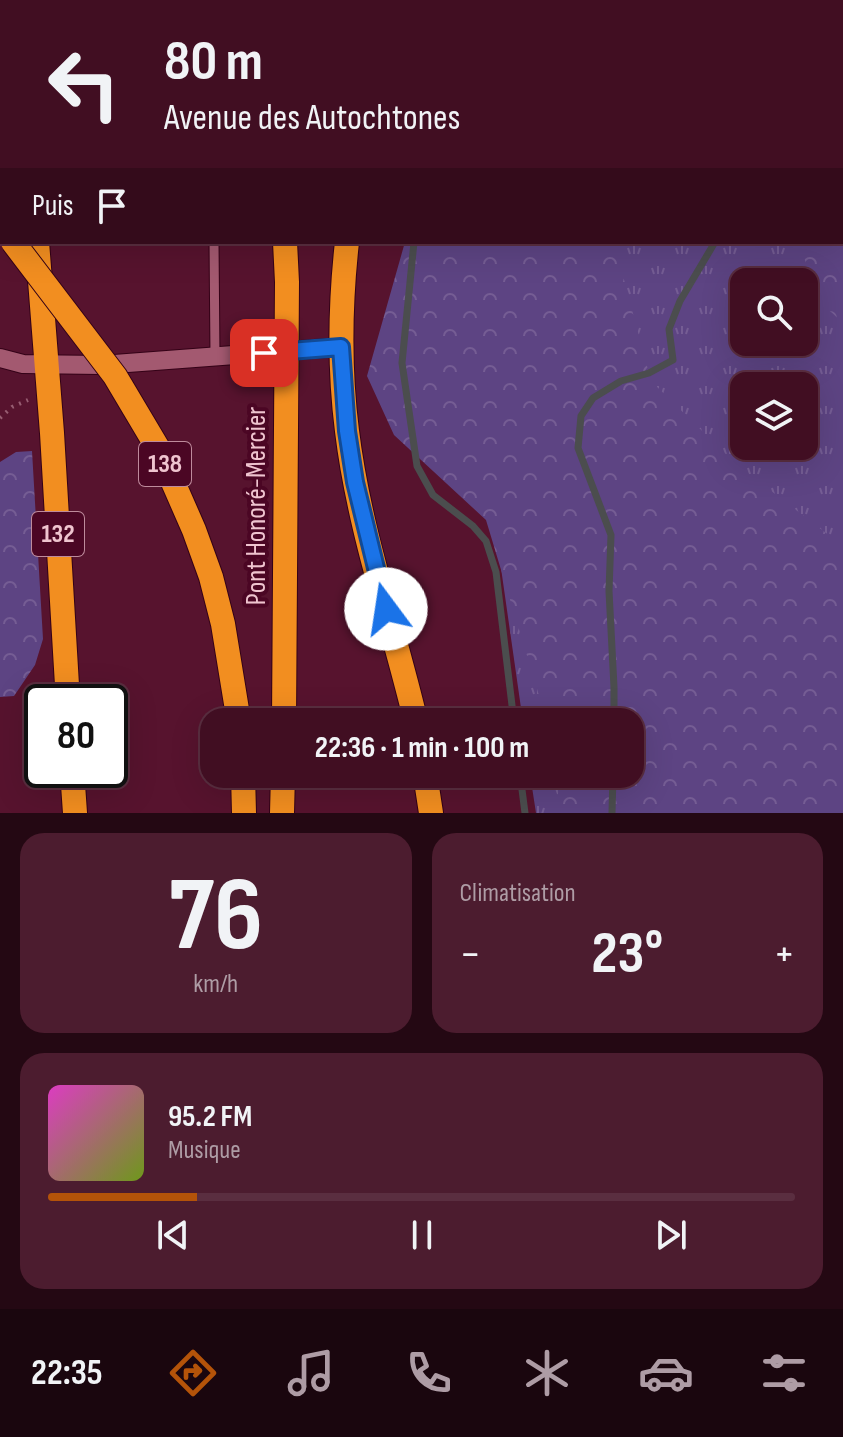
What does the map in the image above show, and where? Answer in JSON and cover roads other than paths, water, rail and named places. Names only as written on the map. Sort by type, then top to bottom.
[{"type":"highway","name":"Pont Honoré-Mercier","points":[[15,244],[115,376],[159,450],[211,577],[226,638],[237,708]]},
{"type":"highway","name":"132","points":[[37,244],[67,684]]},
{"type":"highway","name":"Pont Honoré-Mercier","points":[[284,708],[285,244]]},
{"type":"highway","points":[[347,244],[341,347],[347,431],[355,482],[412,708]]},
{"type":"highway","points":[[73,788],[75,813]]},
{"type":"highway","points":[[243,788],[244,813]]},
{"type":"highway","points":[[282,813],[283,788]]},
{"type":"highway","points":[[427,788],[431,813]]},
{"type":"street","points":[[0,358],[46,365],[101,365],[341,347]]},
{"type":"lane","points":[[214,244],[215,356]]},
{"type":"waterway","points":[[414,244],[402,363],[417,466],[433,495],[473,526],[486,541],[496,572],[512,708]]},
{"type":"waterway","points":[[614,708],[609,591],[611,535],[578,448],[581,416],[593,398],[621,381],[649,373],[673,360],[669,329],[680,301],[714,244]]},
{"type":"waterway","points":[[522,788],[525,813]]},
{"type":"waterway","points":[[612,813],[613,788]]}]
